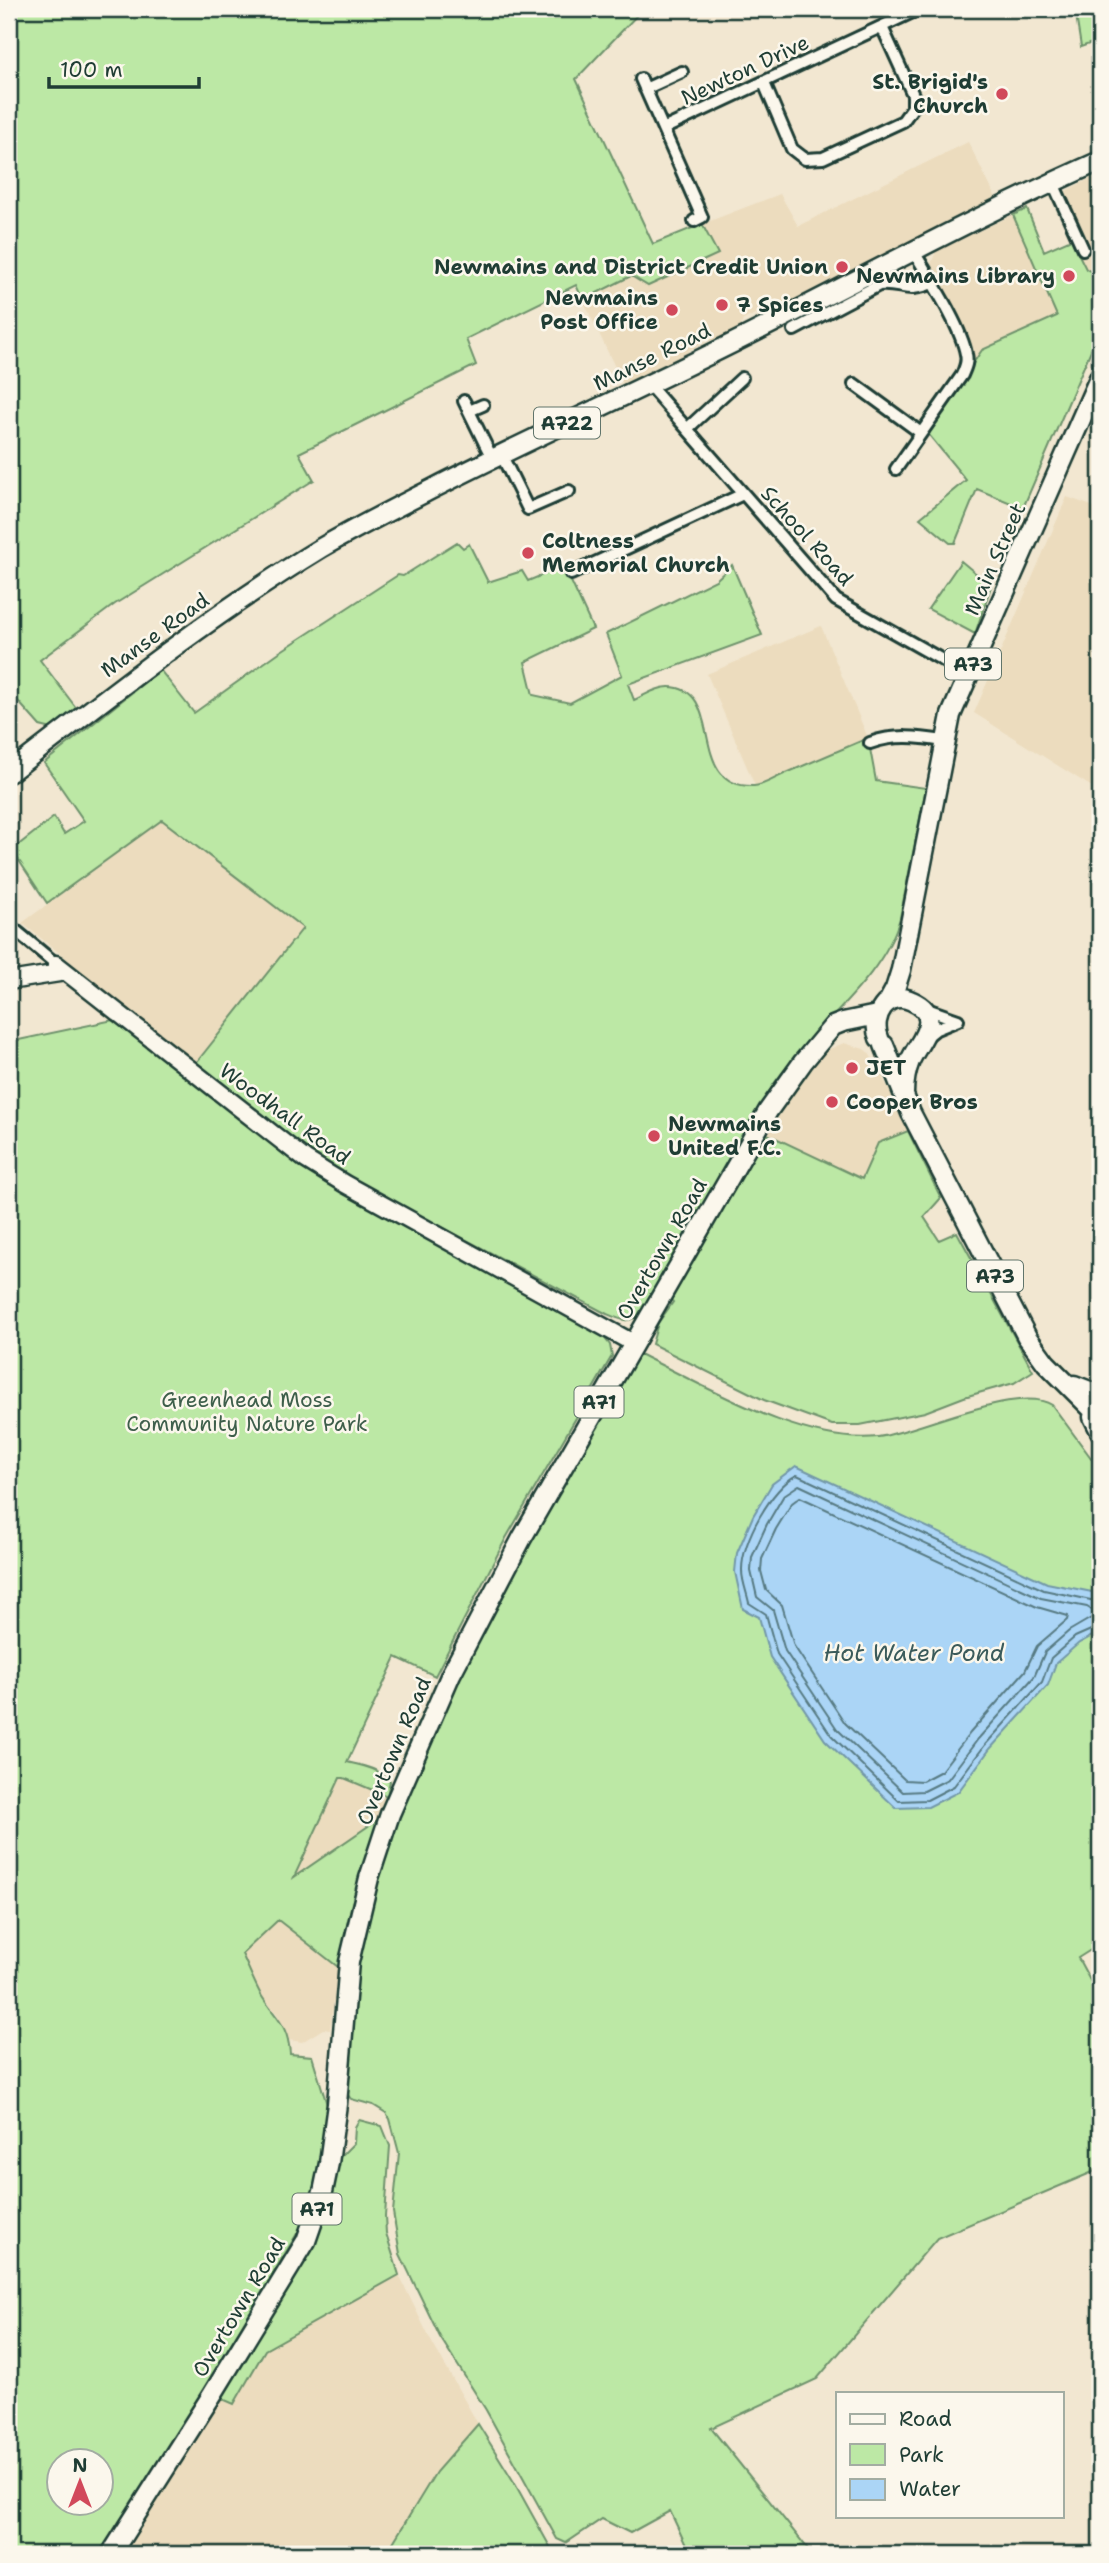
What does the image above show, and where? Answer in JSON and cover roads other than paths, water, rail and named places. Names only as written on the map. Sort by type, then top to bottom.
[{"type":"main road","name":"Manse Road","points":[[9,774],[162,656],[322,548],[497,456],[648,384],[913,250],[1100,161]]},
{"type":"main road","name":"Main Street","points":[[882,1009],[895,989],[901,970],[951,715],[1100,376]]},
{"type":"main road","points":[[901,970],[903,982],[928,1020],[921,1042],[906,1072],[904,1097]]},
{"type":"main road","points":[[882,1009],[901,998],[918,1004]]},
{"type":"main road","name":"Overtown Road","points":[[111,2554],[306,2241],[323,2192],[329,2163],[337,2104],[349,1962],[369,1878],[390,1814],[451,1674],[522,1538],[768,1111],[803,1062],[833,1027],[882,1009]]},
{"type":"main road","name":"A73","points":[[882,1009],[876,1031],[904,1097],[959,1210],[1027,1338],[1040,1357],[1062,1378],[1098,1401]]},
{"type":"main road","points":[[852,1020],[871,1030],[882,1042],[900,1051],[921,1042]]},
{"type":"main road","points":[[1098,1401],[1095,1423],[1100,1431]]},
{"type":"street","name":"Newton Drive","points":[[663,129],[919,9]]},
{"type":"street","points":[[764,83],[792,149],[805,159],[823,158],[903,121],[913,107],[912,95],[882,27]]},
{"type":"street","points":[[682,72],[643,84],[702,217],[694,221]]},
{"type":"street","points":[[1053,183],[1083,249]]},
{"type":"street","points":[[896,469],[967,364],[961,338],[913,250]]},
{"type":"street","points":[[794,330],[879,285],[890,284],[911,290],[932,284]]},
{"type":"street","points":[[688,428],[742,378]]},
{"type":"street","name":"School Road","points":[[648,384],[836,600],[968,675]]},
{"type":"street","points":[[854,384],[921,433]]},
{"type":"street","points":[[483,405],[467,406],[528,509],[569,491]]},
{"type":"street","points":[[571,574],[743,494]]},
{"type":"street","points":[[870,743],[887,737],[944,741]]},
{"type":"street","name":"Woodhall Road","points":[[9,925],[306,1160],[633,1343]]},
{"type":"street","points":[[9,981],[61,968]]},
{"type":"street","points":[[918,1004],[937,1014],[958,1020],[936,1029],[921,1042]]},
{"type":"water","name":"Hot Water Pond","points":[[796,1466],[1047,1583],[1100,1596],[1100,1632],[1079,1643],[1056,1663],[1048,1685],[990,1749],[958,1792],[928,1807],[896,1808],[825,1740],[770,1657],[759,1617],[743,1609],[735,1572],[737,1553],[753,1516],[772,1484]]},
{"type":"place","name":"St. Brigid's Church","points":[[1002,94]]},
{"type":"place","name":"Newmains and District Credit Union","points":[[842,267]]},
{"type":"place","name":"Newmains Library","points":[[1069,276]]},
{"type":"place","name":"7 Spices","points":[[722,305]]},
{"type":"place","name":"Newmains Post Office","points":[[672,310]]},
{"type":"place","name":"Coltness Memorial Church","points":[[528,553]]},
{"type":"place","name":"JET","points":[[852,1068]]},
{"type":"place","name":"Cooper Bros","points":[[832,1102]]},
{"type":"place","name":"Newmains United F.C.","points":[[654,1136]]},
{"type":"park label","name":"Greenhead Moss Community Nature Park","points":[[247,1412]]}]
